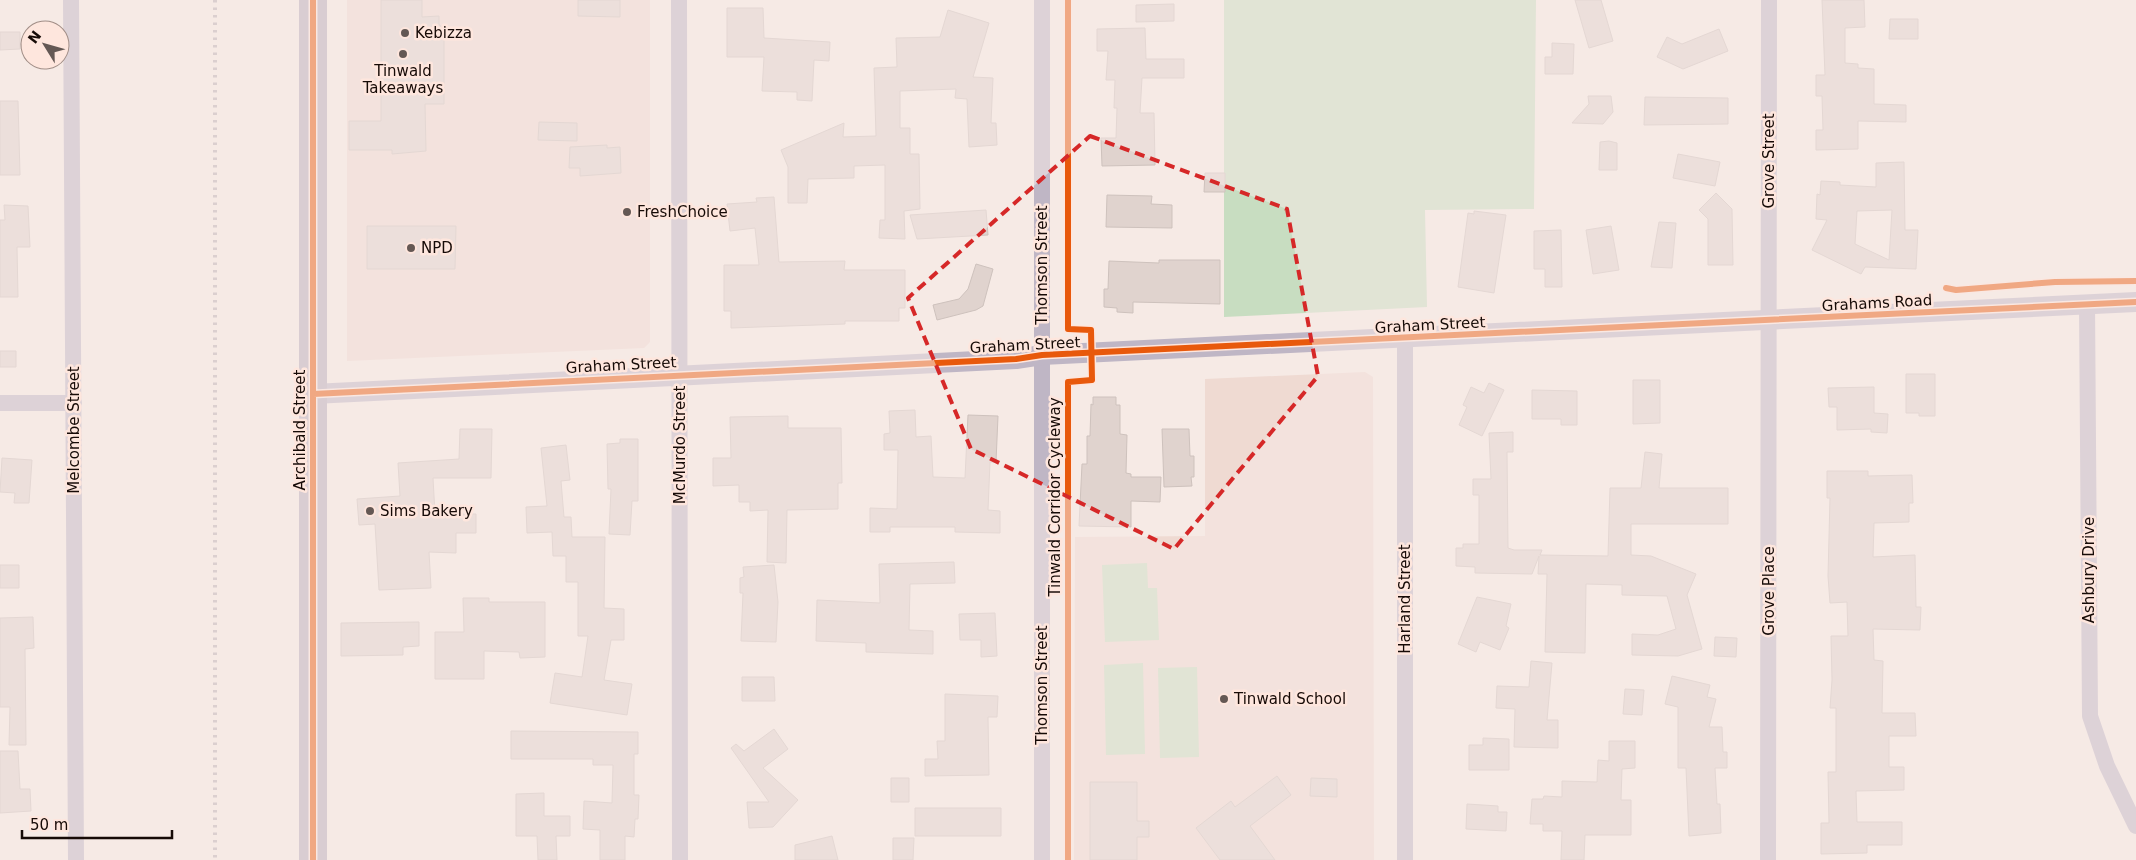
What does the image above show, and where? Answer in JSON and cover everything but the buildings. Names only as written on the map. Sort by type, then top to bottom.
[{"type":"highway","name":"Archibald Street","points":[[313,0],[313,860]]},
{"type":"street","name":"Melcombe Street","points":[[71,0],[76,860]]},
{"type":"street","name":"McMurdo Street","points":[[679,0],[680,860]]},
{"type":"street","name":"Thomson Street","points":[[1042,0],[1042,860]]},
{"type":"street","name":"Grove Street","points":[[1769,0],[1769,321]]},
{"type":"street","name":"Grahams Road","points":[[1769,321],[2136,302]]},
{"type":"street","name":"Ashbury Drive","points":[[2087,304],[2090,716],[2108,766],[2136,826]]},
{"type":"street","name":"Graham Street","points":[[313,394],[1016,359],[1042,355],[1769,321]]},
{"type":"street","name":"Grove Place","points":[[1768,860],[1769,321]]},
{"type":"street","name":"Harland Street","points":[[1405,339],[1405,860]]},
{"type":"street","points":[[0,403],[74,403]]},
{"type":"highlighted area","points":[[1090,136],[1287,209],[1318,376],[1174,549],[971,449],[908,298]]},
{"type":"shaded area","points":[[347,0],[650,0],[650,342],[644,348],[347,361]]},
{"type":"shaded area","name":"Tinwald School","points":[[1365,372],[1373,377],[1374,860],[1074,860],[1075,537],[1205,536],[1205,379]]},
{"type":"green space","points":[[1224,0],[1536,0],[1534,209],[1425,210],[1427,307],[1224,317]]},
{"type":"green space","points":[[1147,563],[1148,588],[1157,588],[1159,640],[1105,642],[1102,565]]},
{"type":"green space","points":[[1143,663],[1145,754],[1106,755],[1104,665]]},
{"type":"green space","points":[[1197,667],[1199,757],[1160,758],[1158,668]]},
{"type":"railway","points":[[215,0],[215,860]]},
{"type":"cycle path","points":[[313,0],[313,860]]},
{"type":"cycle path","name":"Tinwald Corridor Cycleway","points":[[1068,0],[1068,329],[1091,330],[1092,380],[1068,382],[1068,860]]},
{"type":"cycle path","points":[[1946,288],[1956,290],[2055,282],[2136,281]]},
{"type":"cycle path","points":[[313,394],[1016,359],[1042,355],[2136,302]]},
{"type":"place","name":"Kebizza","points":[[405,33]]},
{"type":"place","name":"Tinwald Takeaways","points":[[403,54]]},
{"type":"place","name":"FreshChoice","points":[[627,212]]},
{"type":"place","name":"NPD","points":[[411,248]]},
{"type":"place","name":"Sims Bakery","points":[[370,511]]},
{"type":"place","name":"Tinwald School","points":[[1224,699]]}]
